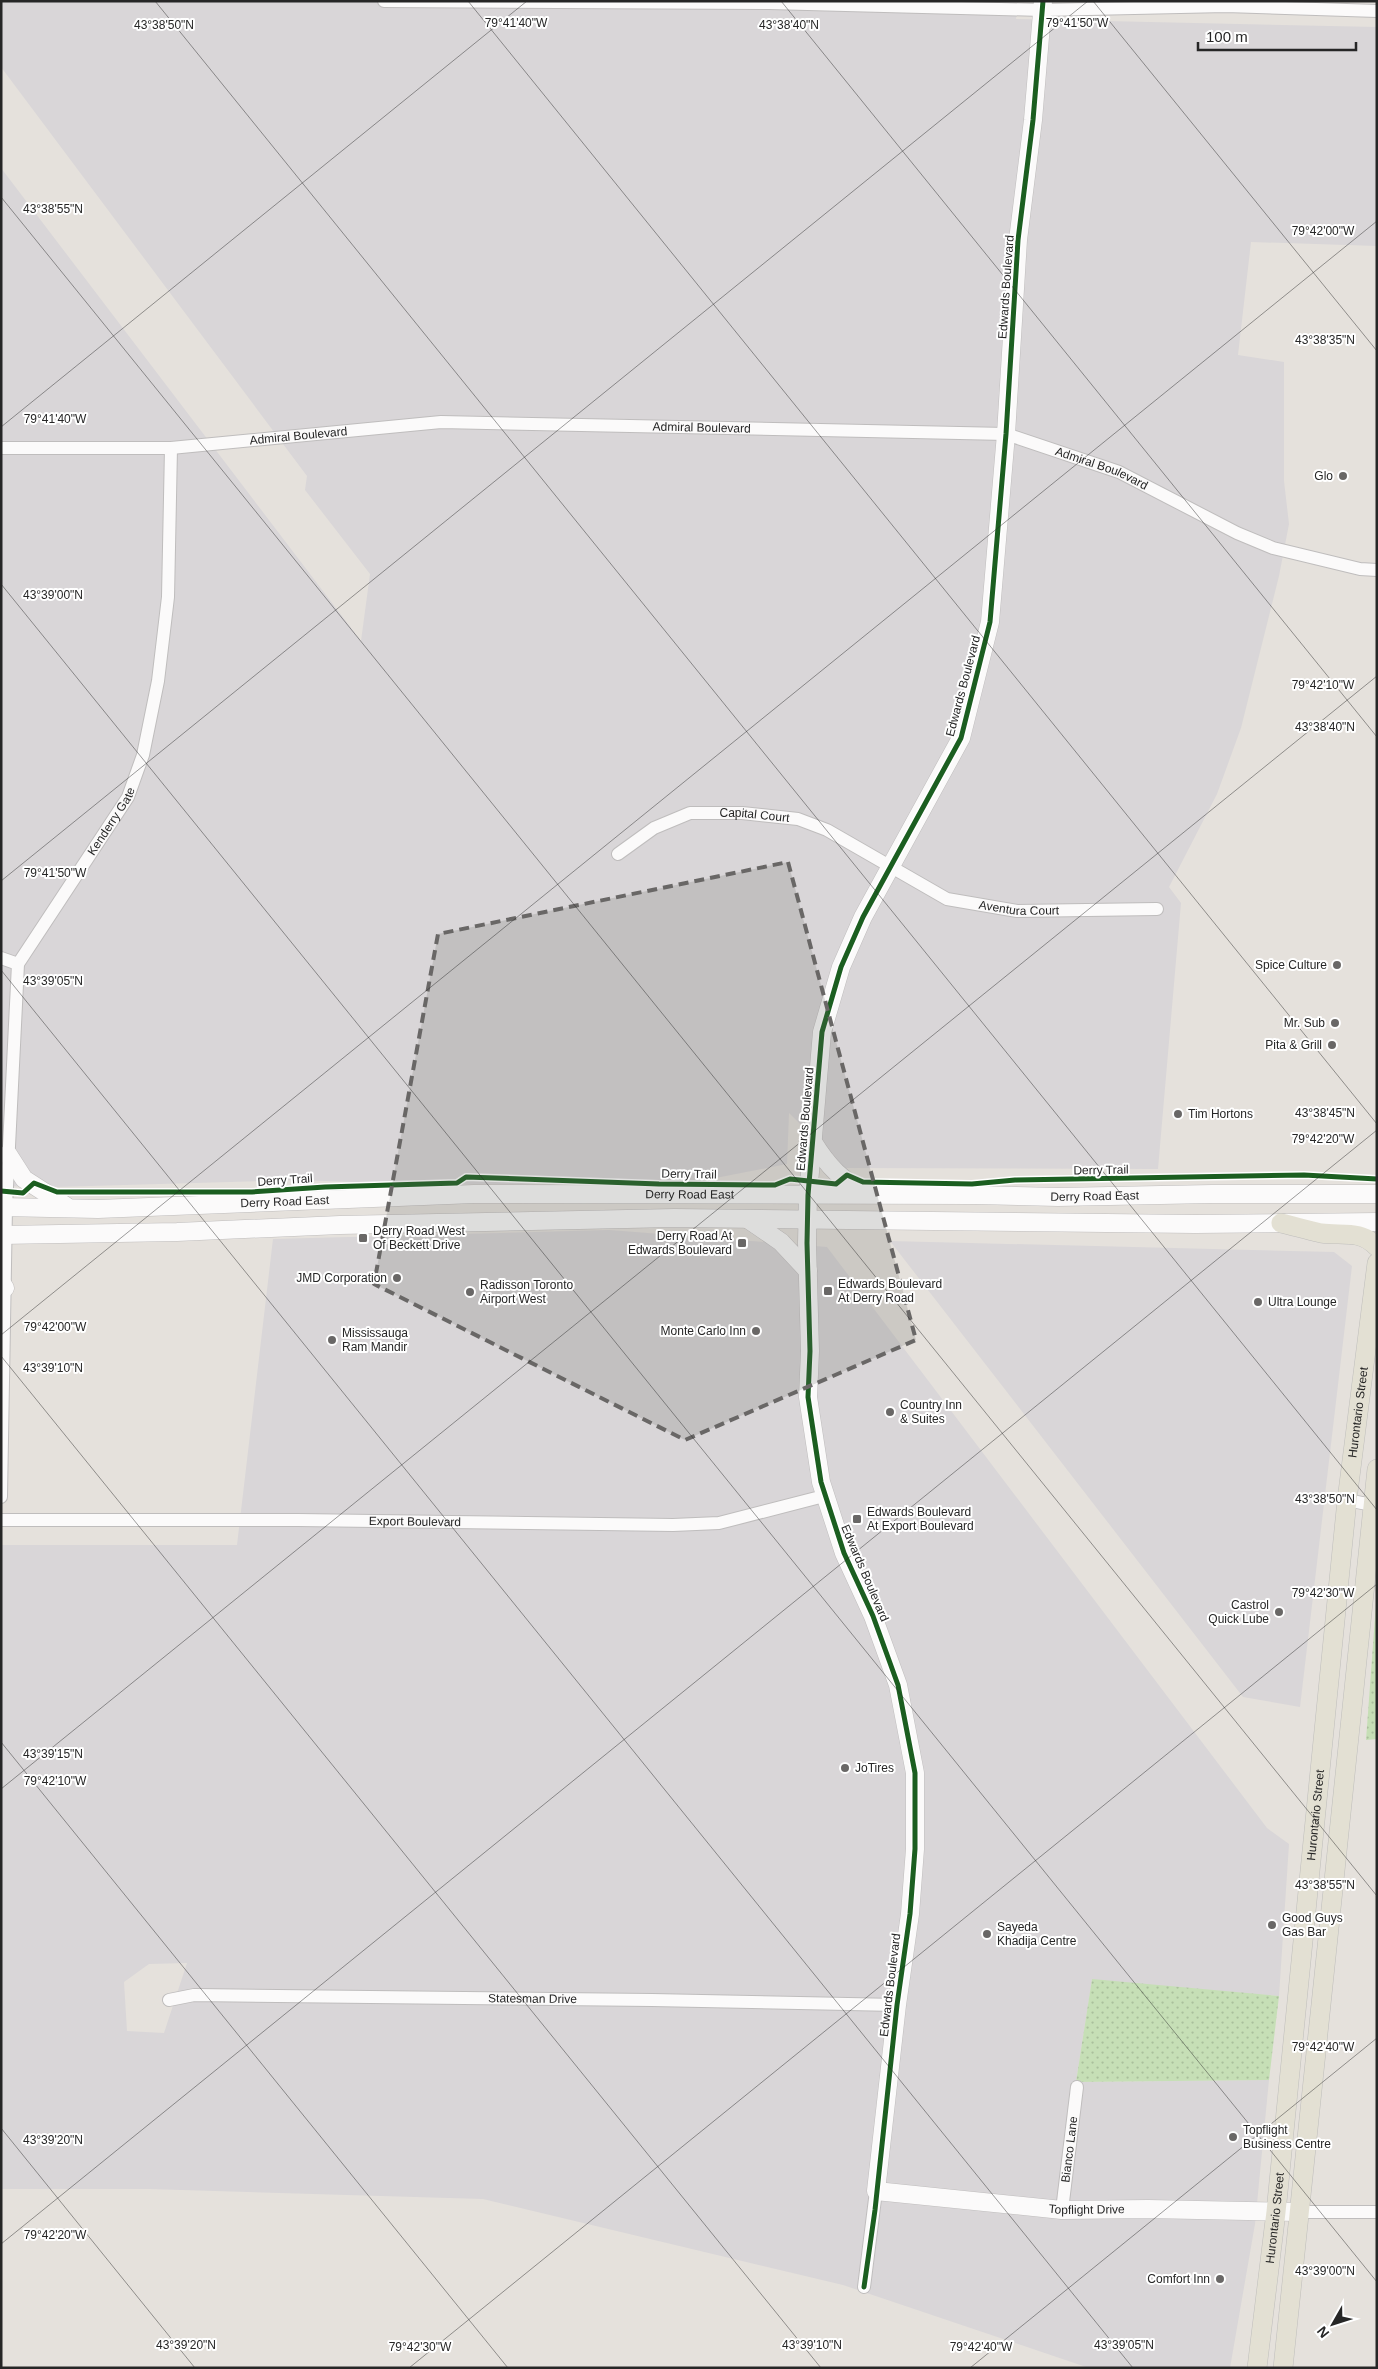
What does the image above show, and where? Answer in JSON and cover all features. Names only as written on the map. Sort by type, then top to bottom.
[{"type":"main road","name":"Edwards Boulevard","points":[[876,2191],[896,2005],[910,1914],[916,1848],[915,1773],[913,1752],[898,1685],[873,1616],[844,1553],[824,1496],[808,1397],[810,1351],[808,1195],[822,1032],[841,967],[863,917],[961,738],[993,604],[1018,240],[1033,120],[1043,6]]},
{"type":"main road","points":[[813,1142],[825,1162],[842,1179],[874,1195]]},
{"type":"main road","points":[[8,1154],[24,1180],[68,1208]]},
{"type":"main road","name":"Derry Road East","points":[[3,1207],[146,1207],[474,1194],[1058,1197],[1212,1194],[1377,1194]]},
{"type":"main road","points":[[608,1219],[609,1195]]},
{"type":"main road","points":[[673,1196],[674,1218]]},
{"type":"main road","points":[[230,1204],[231,1230]]},
{"type":"main road","points":[[146,1207],[148,1232]]},
{"type":"main road","name":"Derry Road East","points":[[3,1235],[231,1230],[340,1224],[674,1218],[807,1221],[1377,1222]]},
{"type":"main road","points":[[749,1220],[782,1242],[808,1271]]},
{"type":"main road","points":[[1281,1223],[1322,1233],[1357,1234],[1372,1241],[1377,1247]]},
{"type":"main road","name":"Hurontario Street","points":[[1257,2368],[1276,2212],[1346,1500],[1377,1263]]},
{"type":"main road","name":"Hurontario Street","points":[[1284,2368],[1375,1506],[1377,1469]]},
{"type":"main road","name":"Topflight Drive","points":[[876,2191],[1062,2210],[1148,2209],[1299,2212]]},
{"type":"street","points":[[384,1],[1226,6],[1377,11]]},
{"type":"street","name":"Admiral Boulevard","points":[[1,448],[171,448],[441,422],[1006,434],[1119,472],[1237,533],[1273,548],[1360,569],[1377,570]]},
{"type":"street","name":"Kenderry Gate","points":[[18,964],[128,796],[143,755],[158,681],[168,597],[171,448]]},
{"type":"street","name":"Capital Court","points":[[618,854],[654,828],[690,813],[742,813],[798,819],[827,830],[890,866]]},
{"type":"street","name":"Aventura Court","points":[[890,866],[947,899],[1009,910],[1157,909]]},
{"type":"street","points":[[1,958],[18,964],[8,1154],[3,1207],[1,1498]]},
{"type":"street","name":"Export Boulevard","points":[[2,1520],[288,1520],[673,1525],[719,1523],[824,1496]]},
{"type":"street","points":[[1346,1500],[1375,1506]]},
{"type":"street","points":[[1,1502],[2,1520]]},
{"type":"street","name":"Statesman Drive","points":[[169,2000],[194,1995],[652,2000],[896,2005]]},
{"type":"street","name":"Bianco Lane","points":[[1062,2210],[1077,2087]]},
{"type":"street","name":"Edwards Boulevard","points":[[864,2287],[876,2191]]},
{"type":"street","points":[[1299,2212],[1377,2212]]},
{"type":"highlighted area","points":[[788,862],[916,1340],[685,1440],[374,1284],[438,934]]},
{"type":"shaded area","points":[[1,1],[1018,1],[1016,19],[1377,27],[1377,246],[1251,242],[1238,355],[1284,362],[1284,481],[1289,524],[1279,576],[1241,728],[1217,794],[1169,887],[1181,903],[1158,1169],[845,1168],[789,1113],[787,1164],[700,1181],[435,1185],[298,1180],[55,1187],[1,1186],[1,168],[361,641],[370,574],[305,490],[307,476],[1,67]]},
{"type":"shaded area","points":[[609,1230],[827,1247],[1267,1828],[1289,1844],[1279,1996],[1092,1980],[1076,2082],[1269,2080],[1255,2224],[1230,2368],[1089,2368],[843,2285],[483,2199],[149,2189],[1,2189],[1,1545],[237,1545],[273,1239]],"holes":[[[187,1963],[164,2033],[127,2031],[124,1982],[149,1964]]]},
{"type":"shaded area","points":[[890,1241],[1334,1252],[1352,1266],[1300,1707],[1243,1697]]},
{"type":"green space","points":[[1377,1590],[1377,1739],[1366,1740]]},
{"type":"green space","points":[[1092,1979],[1279,1996],[1269,2080],[1076,2082]]},
{"type":"cycle path","points":[[864,2287],[875,2210],[897,2005],[910,1914],[915,1849],[915,1773],[898,1685],[873,1616],[844,1553],[821,1482],[808,1397],[810,1351],[807,1243],[808,1195],[822,1032],[841,967],[863,917],[961,738],[990,622],[1006,434],[1018,240],[1033,120],[1043,1]]},
{"type":"cycle path","name":"Derry Trail","points":[[1,1191],[23,1193],[34,1183],[57,1192],[252,1192],[325,1187],[457,1183],[466,1177],[659,1184],[775,1185],[790,1179],[836,1184],[847,1175],[863,1182],[972,1184],[1015,1180],[1304,1175],[1377,1179]]},
{"type":"place","name":"Glo","points":[[1343,476]]},
{"type":"place","name":"Spice Culture","points":[[1337,965]]},
{"type":"place","name":"Mr. Sub","points":[[1335,1023]]},
{"type":"place","name":"Pita & Grill","points":[[1332,1045]]},
{"type":"place","name":"Tim Hortons","points":[[1178,1114]]},
{"type":"place","name":"Derry Road West Of Beckett Drive","points":[[363,1238]]},
{"type":"place","name":"Derry Road At Edwards Boulevard","points":[[742,1243]]},
{"type":"place","name":"JMD Corporation","points":[[397,1278]]},
{"type":"place","name":"Edwards Boulevard At Derry Road","points":[[828,1291]]},
{"type":"place","name":"Radisson Toronto Airport West","points":[[470,1292]]},
{"type":"place","name":"Ultra Lounge","points":[[1258,1302]]},
{"type":"place","name":"Monte Carlo Inn","points":[[756,1331]]},
{"type":"place","name":"Mississauga Ram Mandir","points":[[332,1340]]},
{"type":"place","name":"Country Inn & Suites","points":[[890,1412]]},
{"type":"place","name":"Edwards Boulevard At Export Boulevard","points":[[857,1519]]},
{"type":"place","name":"Castrol Quick Lube","points":[[1279,1612]]},
{"type":"place","name":"JoTires","points":[[845,1768]]},
{"type":"place","name":"Good Guys Gas Bar","points":[[1272,1925]]},
{"type":"place","name":"Sayeda Khadija Centre","points":[[987,1934]]},
{"type":"place","name":"Topflight Business Centre","points":[[1233,2137]]},
{"type":"place","name":"Comfort Inn","points":[[1220,2279]]}]
